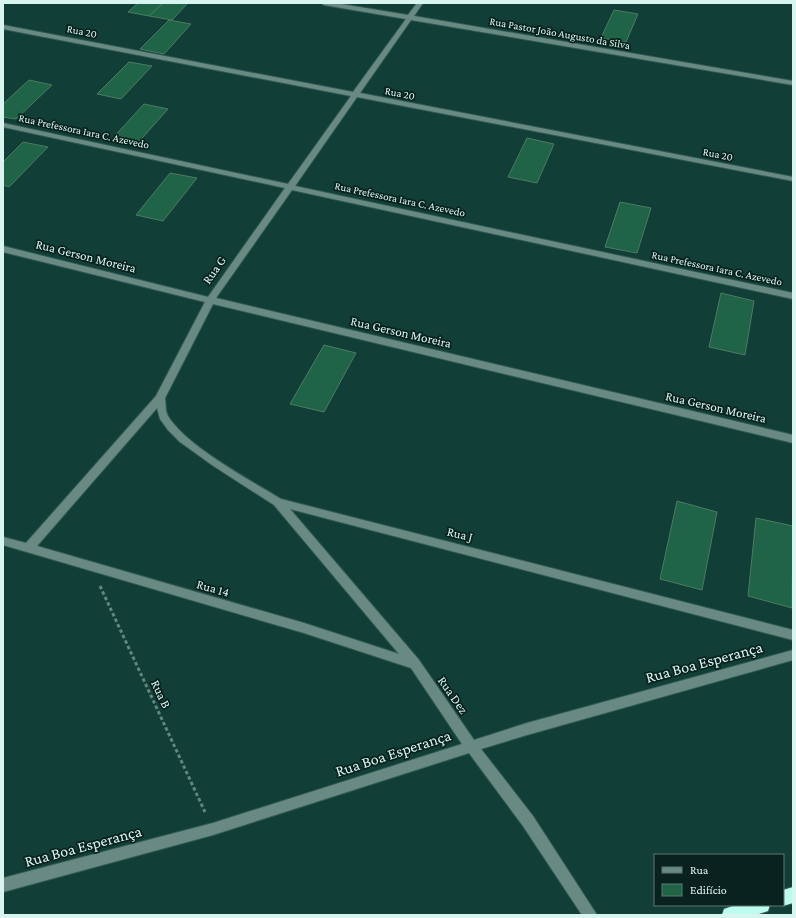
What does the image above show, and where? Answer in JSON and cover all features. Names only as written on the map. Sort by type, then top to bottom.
[{"type":"highway","points":[[730,915],[759,906]]},
{"type":"street","name":"Rua Pastor João Augusto da Silva","points":[[324,3],[793,83]]},
{"type":"street","name":"Rua G","points":[[28,549],[160,398],[210,300],[420,3]]},
{"type":"street","name":"Rua 20","points":[[3,27],[355,96],[793,179]]},
{"type":"street","name":"Rua Prefessora Iara C. Azevedo","points":[[3,125],[793,296]]},
{"type":"street","name":"Rua Gerson Moreira","points":[[3,249],[793,439]]},
{"type":"street","name":"Rua J","points":[[160,398],[163,415],[175,431],[209,458],[278,502],[793,635]]},
{"type":"street","name":"Rua Dez","points":[[278,502],[415,664],[471,746],[528,821],[590,915]]},
{"type":"street","name":"Rua 14","points":[[3,541],[91,568],[304,628],[415,664]]},
{"type":"street","name":"Rua Boa Esperança","points":[[3,885],[213,829],[471,746],[793,655]]},
{"type":"path","name":"Rua B","points":[[91,568],[213,829]]},
{"type":"building","points":[[138,3],[163,3],[149,16],[128,12]]},
{"type":"building","points":[[163,3],[188,3],[172,20],[149,16]]},
{"type":"building","points":[[614,10],[638,14],[626,42],[601,38]]},
{"type":"building","points":[[169,20],[191,24],[164,54],[140,49]]},
{"type":"building","points":[[129,62],[152,66],[121,99],[97,94]]},
{"type":"building","points":[[29,80],[52,85],[16,119],[3,117],[3,104]]},
{"type":"building","points":[[144,104],[168,109],[136,145],[111,140]]},
{"type":"building","points":[[527,138],[554,144],[537,183],[508,177]]},
{"type":"building","points":[[23,142],[48,147],[9,187],[3,185],[3,162]]},
{"type":"building","points":[[170,173],[197,178],[163,221],[136,215]]},
{"type":"building","points":[[620,202],[651,208],[637,253],[605,247]]},
{"type":"building","points":[[721,293],[754,301],[745,355],[709,347]]},
{"type":"building","points":[[324,345],[356,353],[324,412],[290,404]]},
{"type":"building","points":[[677,501],[717,512],[702,590],[660,579]]},
{"type":"building","points":[[756,518],[793,526],[792,608],[748,596]]}]
